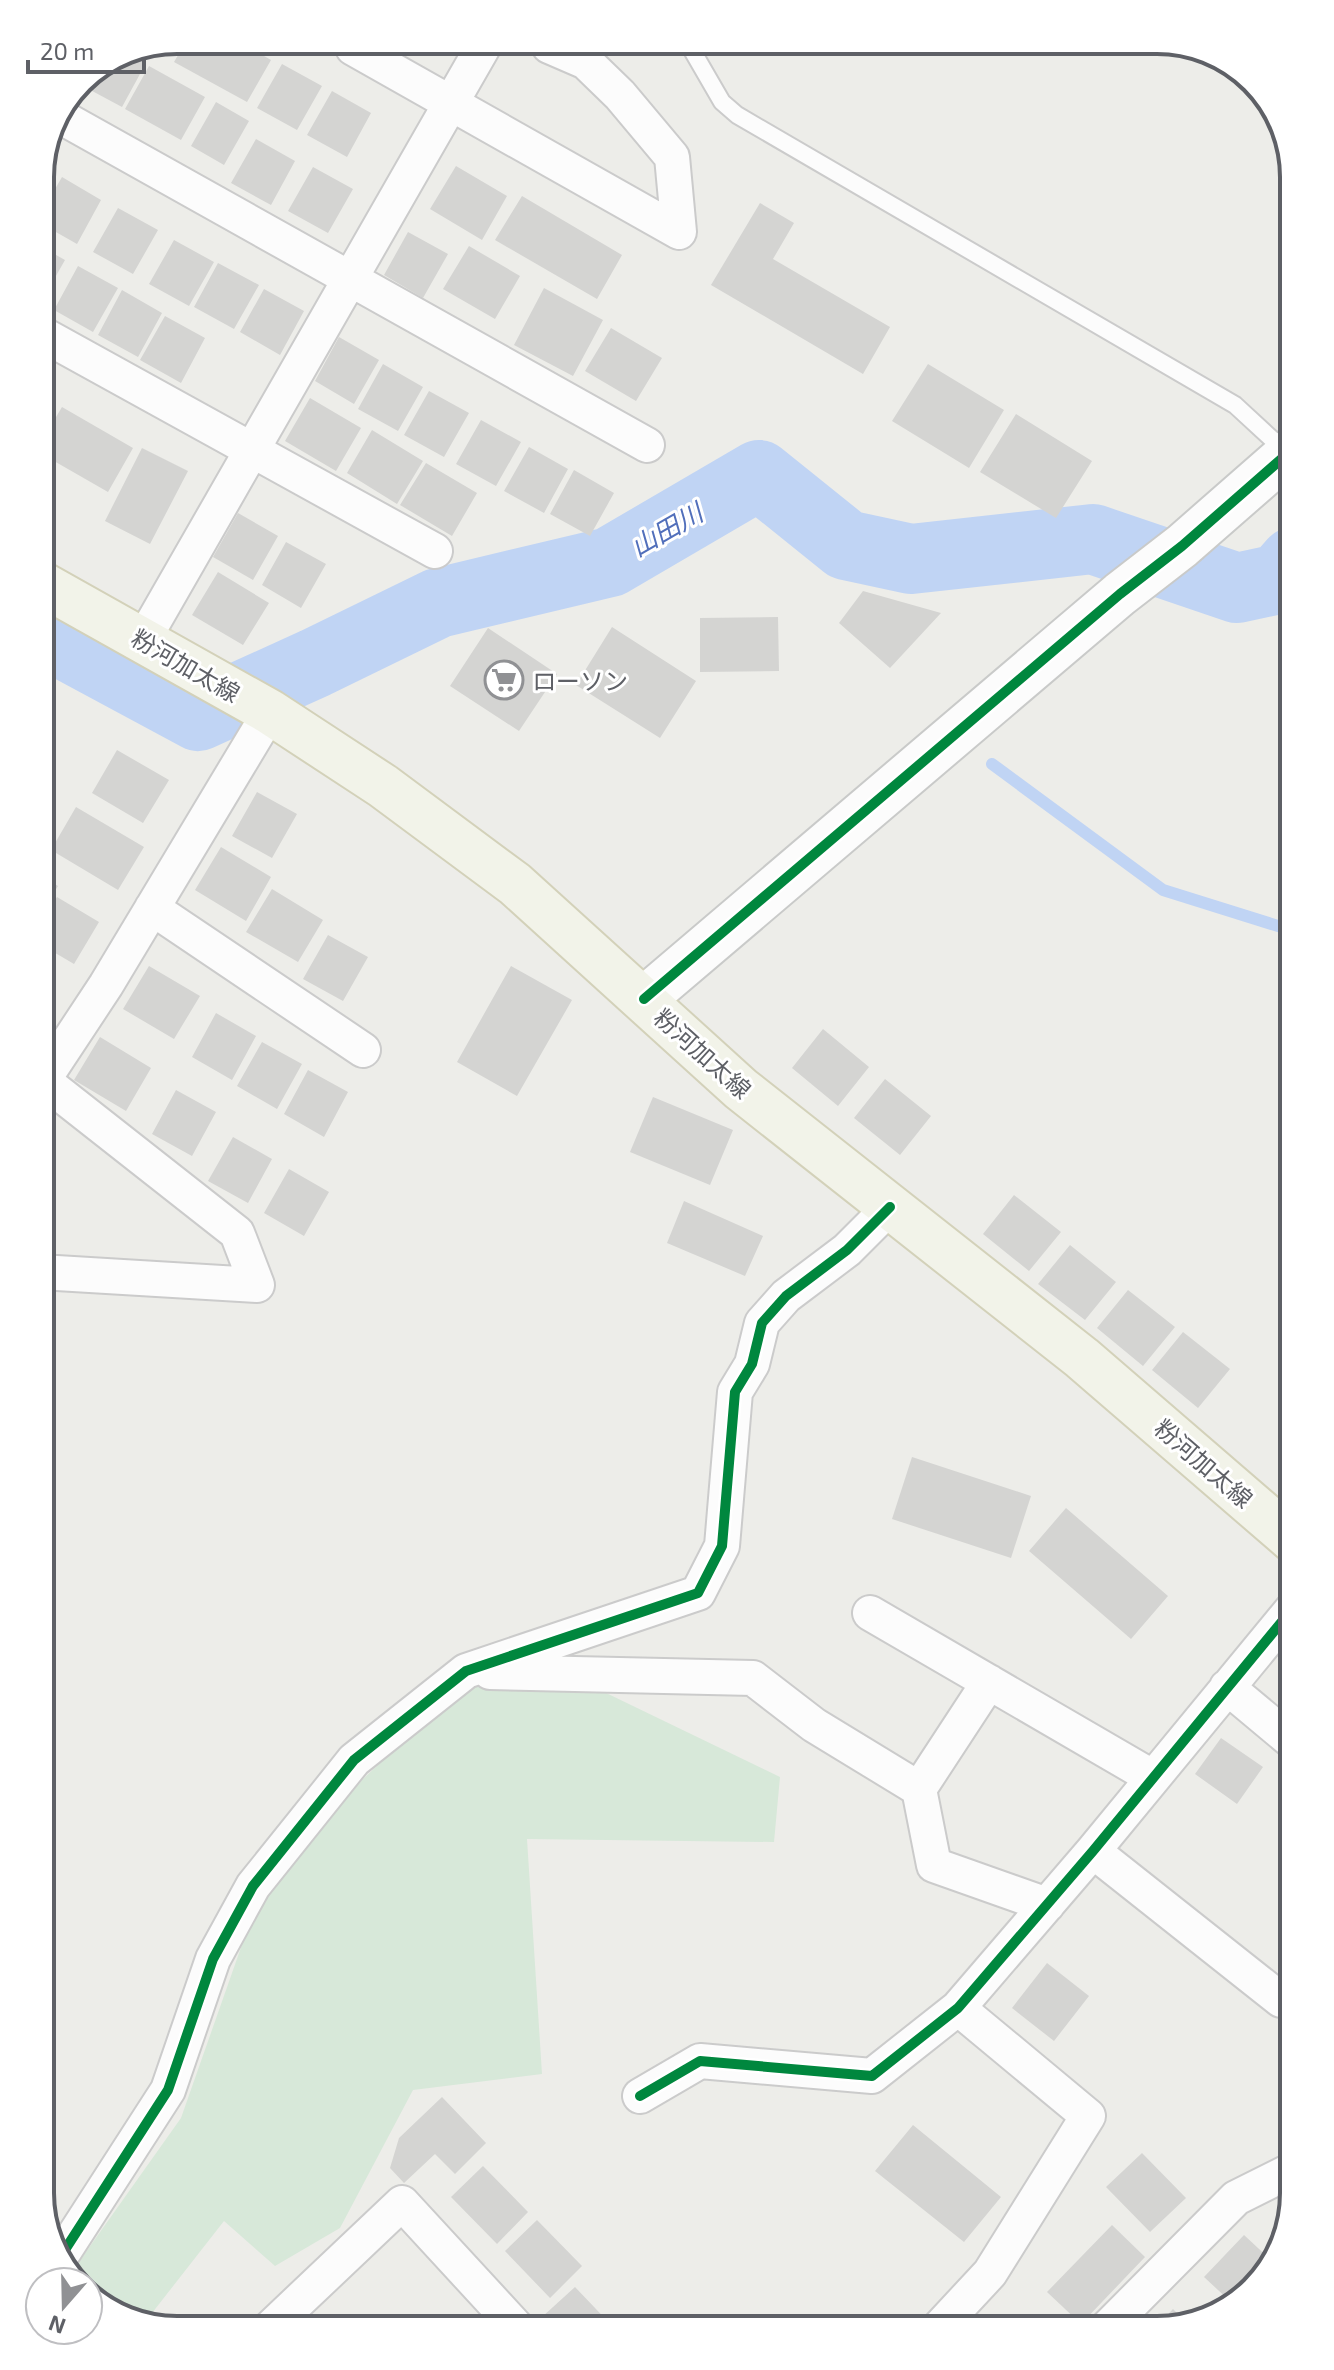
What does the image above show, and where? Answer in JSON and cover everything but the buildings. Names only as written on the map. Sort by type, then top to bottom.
[{"type":"main road","name":"粉河加太線","points":[[54,591],[270,712],[383,786],[515,884],[741,1089],[1082,1358],[1280,1529]]},
{"type":"street","points":[[364,54],[679,232],[672,157],[620,95],[586,62],[568,54]]},
{"type":"street","points":[[143,640],[479,54]]},
{"type":"street","points":[[68,121],[647,445]]},
{"type":"street","points":[[54,341],[435,551]]},
{"type":"street","points":[[644,999],[1280,461]]},
{"type":"street","points":[[54,1061],[152,908],[270,712]]},
{"type":"street","points":[[152,908],[363,1050]]},
{"type":"street","points":[[54,1091],[237,1233],[257,1285],[54,1273]]},
{"type":"street","points":[[67,2247],[168,2090],[213,1959],[253,1886],[354,1760],[466,1671],[698,1593],[722,1546],[735,1392],[752,1364],[762,1323],[786,1296],[847,1250],[890,1207]]},
{"type":"street","points":[[870,1613],[1152,1777]]},
{"type":"street","points":[[640,2096],[700,2061],[872,2076],[958,2008],[1093,1851],[1280,1624]]},
{"type":"street","points":[[466,1671],[753,1678],[814,1725],[919,1789]]},
{"type":"street","points":[[989,1682],[919,1789],[934,1865],[1047,1905]]},
{"type":"street","points":[[1227,1687],[1280,1731]]},
{"type":"street","points":[[1093,1851],[1280,1999]]},
{"type":"street","points":[[950,2316],[990,2273],[1088,2116],[958,2008]]},
{"type":"street","points":[[1119,2316],[1236,2198],[1280,2176]]},
{"type":"street","points":[[283,2316],[402,2203],[506,2316]]},
{"type":"lane","points":[[694,54],[722,102],[737,115],[1235,405],[1280,442]]},
{"type":"green space","points":[[515,1661],[573,1677],[780,1777],[774,1842],[527,1839],[542,2074],[413,2090],[340,2228],[275,2266],[224,2221],[152,2314],[122,2303],[104,2292],[104,2266],[77,2265],[181,2118],[257,1902],[364,1778],[441,1706]]},
{"type":"waterway","name":"山田川","points":[[54,639],[198,716],[438,603],[610,562],[759,475],[846,545],[911,559],[1093,539],[1237,588],[1280,578]]},
{"type":"waterway","points":[[992,764],[1163,890],[1280,927]]},
{"type":"cycle path","points":[[644,999],[1280,460]]},
{"type":"cycle path","points":[[67,2247],[168,2090],[213,1959],[253,1886],[354,1760],[466,1671],[698,1593],[722,1546],[735,1392],[752,1364],[762,1323],[786,1296],[847,1250],[890,1207]]},
{"type":"cycle path","points":[[640,2096],[700,2061],[872,2076],[958,2008],[1093,1851],[1280,1624]]},
{"type":"place","name":"ローソン","points":[[504,680]]}]
